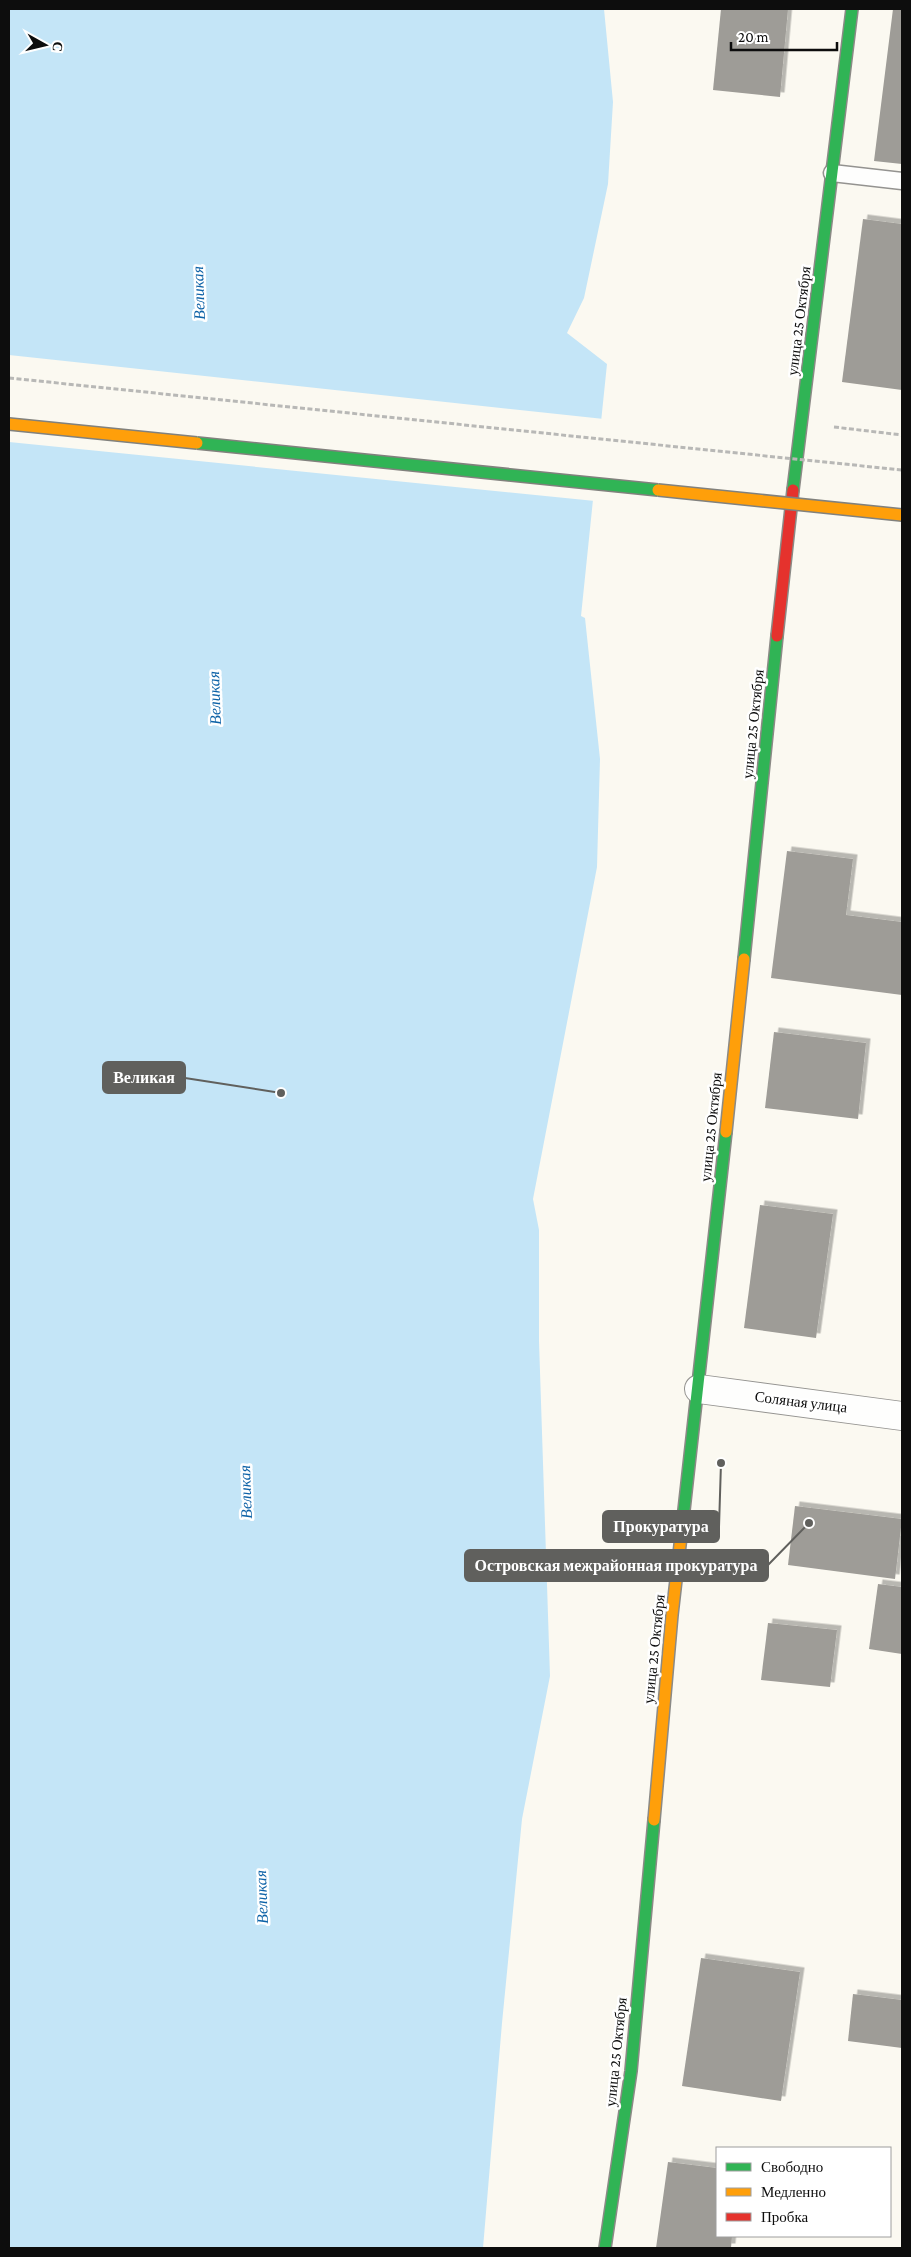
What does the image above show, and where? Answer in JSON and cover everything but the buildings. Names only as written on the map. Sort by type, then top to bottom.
[{"type":"main road","name":"улица 25 Октября","points":[[605,2248],[631,2070],[672,1615],[699,1389],[787,542],[852,9]]},
{"type":"main road","points":[[9,424],[902,515]]},
{"type":"street","name":"Соляная улица","points":[[699,1389],[902,1416]]},
{"type":"lane","points":[[832,173],[902,181]]},
{"type":"path","points":[[9,378],[902,470]]},
{"type":"path","points":[[801,423],[902,436]]},
{"type":"water","name":"Великая","points":[[9,9],[604,9],[613,102],[608,184],[584,298],[567,333],[607,364],[581,616],[585,618],[600,759],[597,867],[533,1199],[539,1230],[539,1341],[550,1676],[522,1819],[483,2248],[9,2248]]},
{"type":"pier","points":[[9,355],[604,419],[595,501],[9,442]]},
{"type":"traffic: fast","points":[[793,490],[852,9]]},
{"type":"traffic: fast","points":[[197,443],[658,490]]},
{"type":"traffic: fast","points":[[744,959],[777,636]]},
{"type":"traffic: fast","points":[[683,1519],[726,1132]]},
{"type":"traffic: fast","points":[[605,2248],[631,2071],[654,1820]]},
{"type":"traffic: slow","points":[[9,424],[197,443]]},
{"type":"traffic: slow","points":[[658,490],[902,515]]},
{"type":"traffic: slow","points":[[726,1132],[744,959]]},
{"type":"traffic: slow","points":[[654,1820],[672,1615],[683,1519]]},
{"type":"traffic: jam","points":[[777,636],[793,490]]},
{"type":"place","name":"Великая","points":[[281,1093]]},
{"type":"place","name":"Прокуратура","points":[[721,1463]]},
{"type":"place","name":"Островская межрайонная прокуратура","points":[[809,1523]]}]
